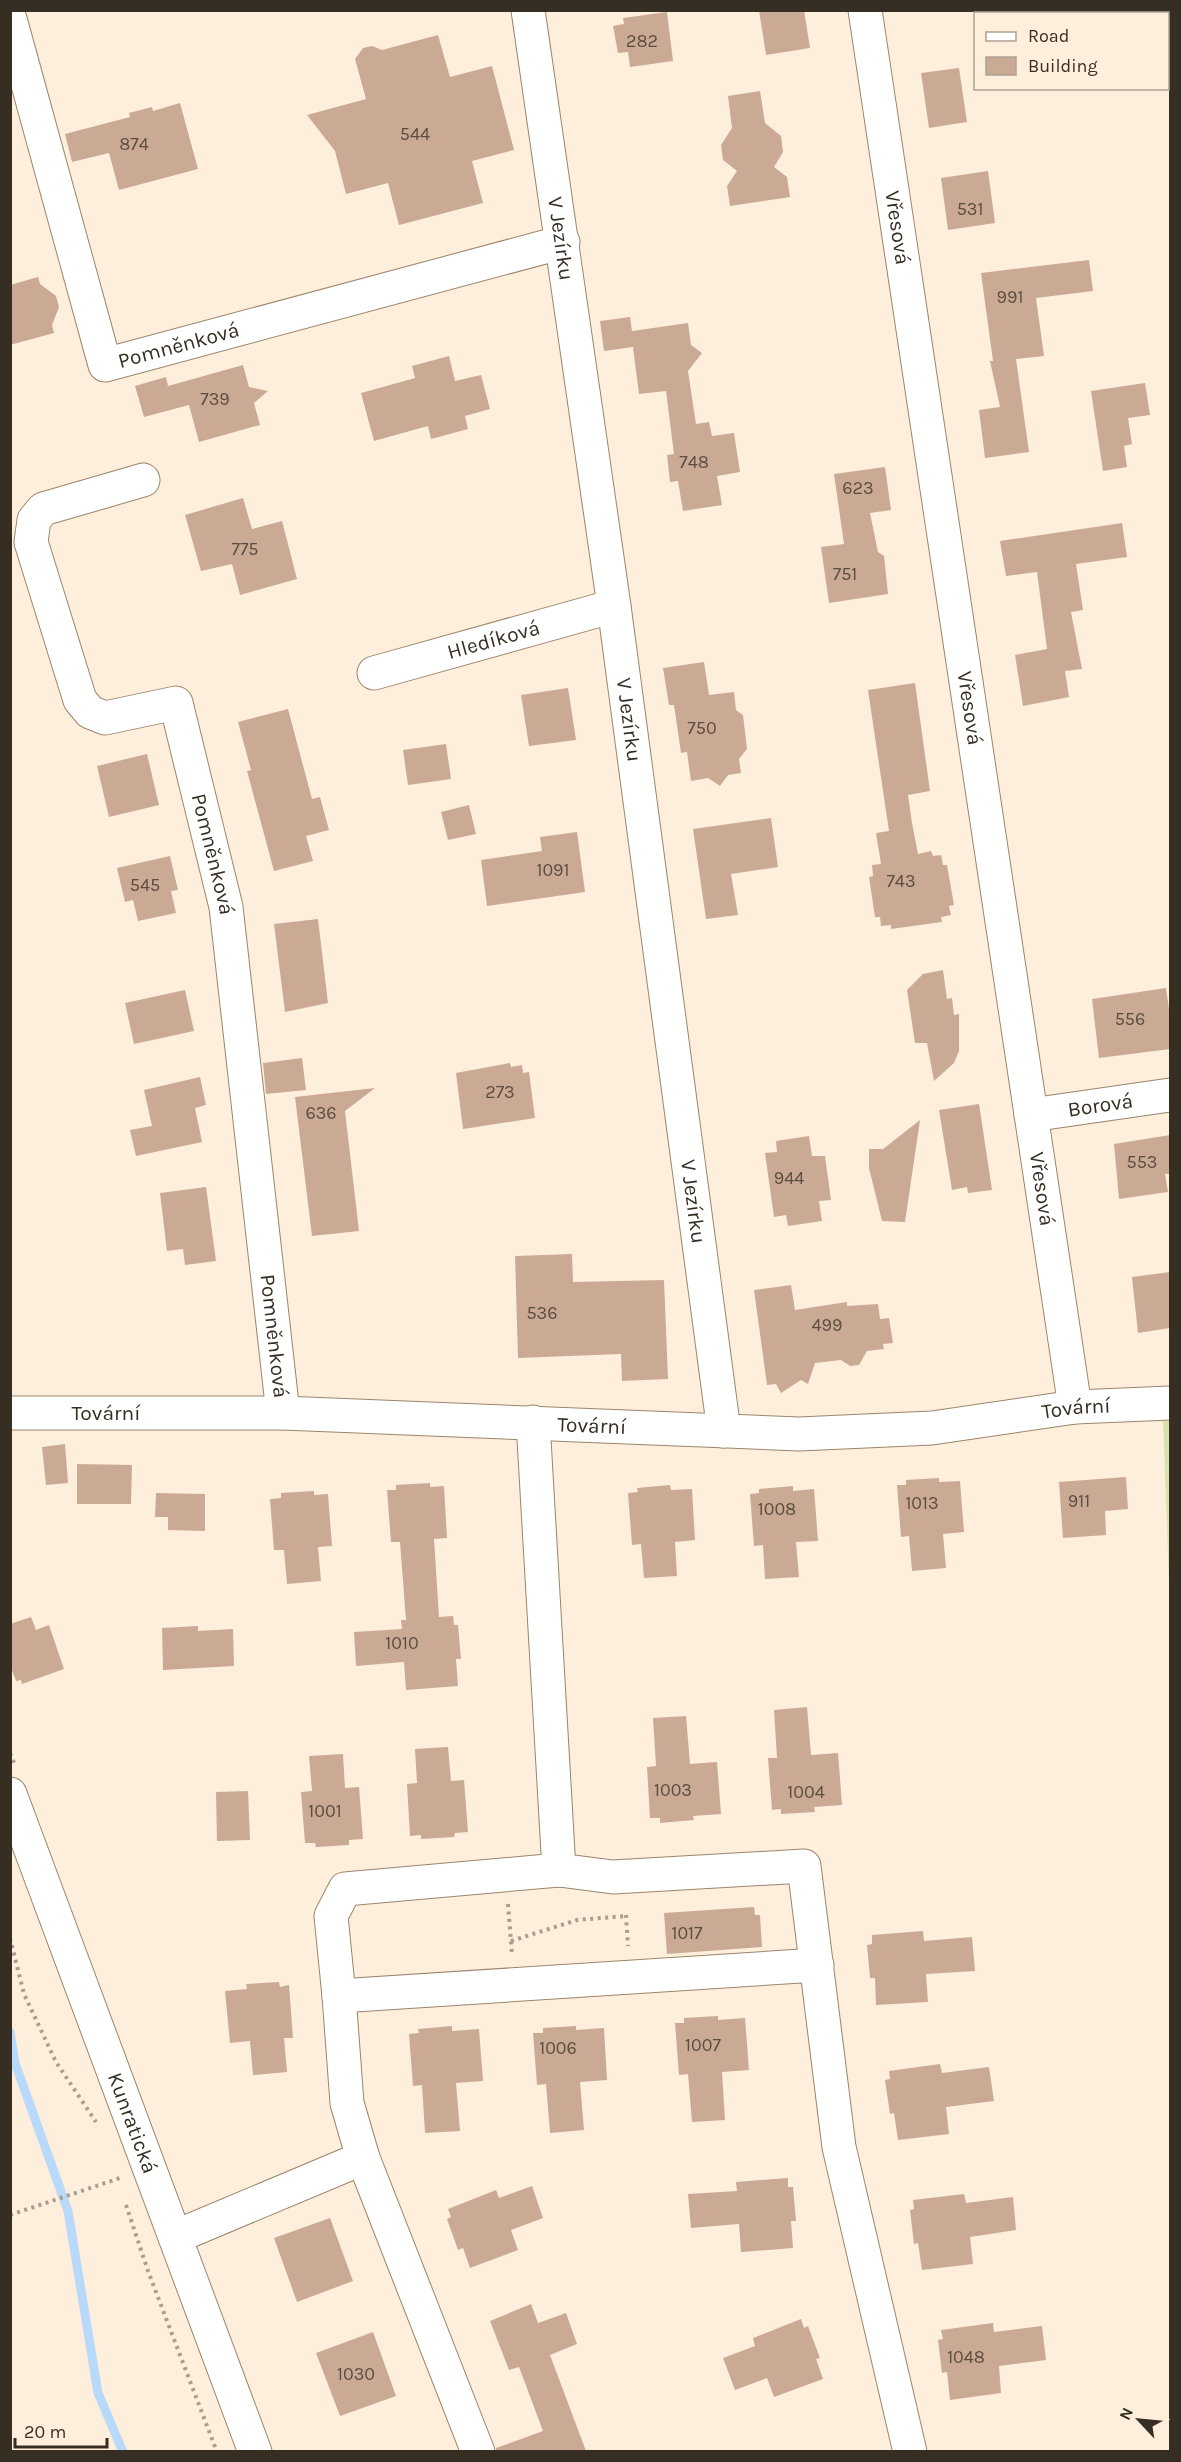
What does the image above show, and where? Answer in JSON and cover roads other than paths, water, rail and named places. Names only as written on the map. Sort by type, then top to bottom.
[{"type":"street","name":"V Jezírku","points":[[528,10],[614,606],[724,1431]]},
{"type":"street","name":"Vřesová","points":[[865,10],[1075,1407]]},
{"type":"street","name":"Pomněnková","points":[[10,20],[105,365],[562,242]]},
{"type":"street","name":"Pomněnková","points":[[142,480],[43,509],[34,520],[31,542],[80,700],[90,712],[105,718],[176,703],[226,907],[283,1413]]},
{"type":"street","name":"Hledíková","points":[[374,673],[614,606]]},
{"type":"street","name":"Borová","points":[[1031,1115],[1170,1095]]},
{"type":"street","name":"Tovární","points":[[10,1413],[283,1413],[799,1434],[932,1428],[1075,1407],[1170,1403]]},
{"type":"street","points":[[533,1422],[559,1870]]},
{"type":"street","name":"Kunratická","points":[[10,1794],[255,2451]]},
{"type":"street","points":[[478,2451],[363,2158],[347,2103],[331,1916],[345,1889],[559,1870],[623,1876],[804,1866],[839,2147],[909,2451]]},
{"type":"street","points":[[339,1996],[817,1965]]},
{"type":"street","points":[[175,2237],[363,2158]]},
{"type":"waterway","points":[[10,2032],[15,2063],[68,2211],[98,2393],[123,2452]]}]
